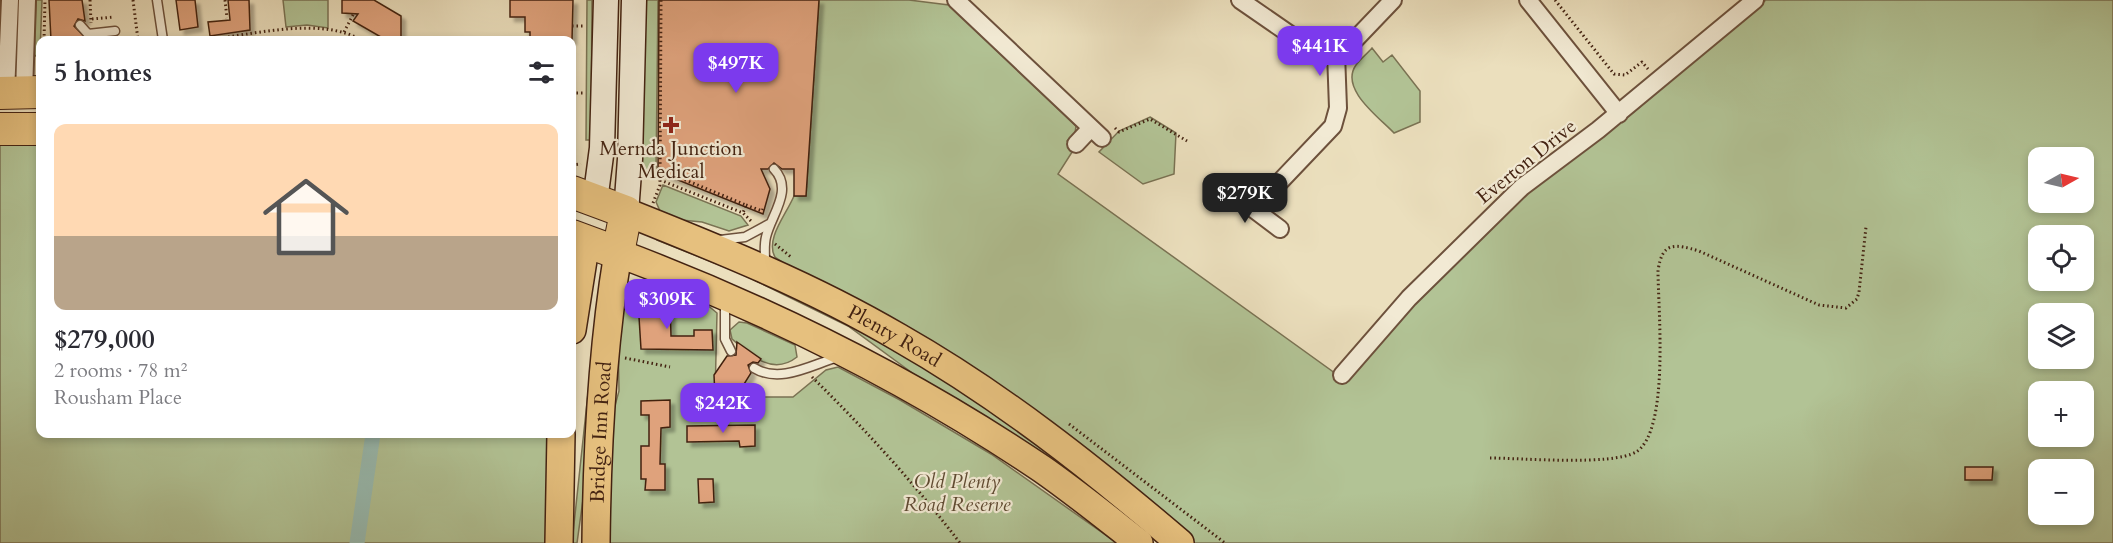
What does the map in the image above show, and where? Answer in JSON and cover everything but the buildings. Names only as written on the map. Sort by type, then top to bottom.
[{"type":"highway","points":[[17,129],[18,93]]},
{"type":"highway","points":[[579,239],[583,196]]},
{"type":"highway","name":"Plenty Road","points":[[583,196],[626,212]]},
{"type":"highway","name":"Bridge Inn Road","points":[[618,254],[626,212]]},
{"type":"highway","name":"Plenty Road","points":[[579,239],[618,254]]},
{"type":"main road","points":[[583,196],[602,148],[606,0]]},
{"type":"main road","name":"Bridge Inn Road","points":[[626,212],[630,159],[634,0]]},
{"type":"main road","name":"Plenty Road","points":[[626,212],[702,241],[777,274],[899,337],[985,391],[1092,469],[1180,543]]},
{"type":"main road","points":[[576,278],[579,239]]},
{"type":"main road","name":"Bridge Inn Road","points":[[596,543],[598,433],[618,254]]},
{"type":"main road","name":"Plenty Road","points":[[618,254],[725,296],[847,354],[998,441],[1072,492],[1139,543]]},
{"type":"main road","name":"Bridge Inn Road","points":[[559,543],[561,438]]},
{"type":"street","points":[[10,0],[18,93]]},
{"type":"street","points":[[18,93],[27,0]]},
{"type":"street","points":[[956,0],[1101,130],[1076,144]]},
{"type":"street","points":[[1240,0],[1329,53],[1338,100],[1337,117],[1326,135],[1254,209]]},
{"type":"street","points":[[1329,53],[1348,46],[1393,0]]},
{"type":"street","points":[[1528,0],[1619,114]]},
{"type":"street","name":"Everton Drive","points":[[1342,375],[1409,298],[1489,217],[1544,169],[1619,114],[1755,0]]},
{"type":"street","points":[[1231,192],[1280,229]]},
{"type":"lane","points":[[157,0],[162,36]]},
{"type":"lane","points":[[80,25],[87,34],[115,31]]},
{"type":"lane","points":[[774,169],[781,177],[783,190],[770,224],[765,244],[765,261],[777,274]]},
{"type":"lane","points":[[702,241],[745,237],[770,224]]},
{"type":"lane","points":[[725,296],[725,339],[731,351]]},
{"type":"lane","points":[[754,368],[775,376],[847,354]]},
{"type":"path","points":[[45,0],[47,30],[45,36]]},
{"type":"path","points":[[133,0],[138,36]]},
{"type":"path","points":[[225,0],[227,18]]},
{"type":"path","points":[[661,0],[660,177],[666,172],[762,211],[766,201]]},
{"type":"path","points":[[1555,0],[1614,74],[1625,75],[1642,62]]},
{"type":"path","points":[[344,32],[354,14]]},
{"type":"path","points":[[92,20],[114,17]]},
{"type":"path","points":[[572,26],[585,26]]},
{"type":"path","points":[[220,36],[303,28],[344,32],[352,36]]},
{"type":"path","points":[[576,93],[585,93]]},
{"type":"path","points":[[1101,130],[1119,132],[1150,119],[1187,141]]},
{"type":"path","points":[[743,213],[746,205]]},
{"type":"path","points":[[1490,458],[1615,458],[1636,452],[1641,447],[1652,428],[1657,406],[1658,271],[1662,254],[1670,246],[1682,246],[1699,251],[1819,305],[1846,308],[1857,299],[1859,292],[1866,228]]},
{"type":"path","points":[[606,357],[648,361],[670,366]]},
{"type":"path","points":[[803,368],[852,417],[923,496],[960,543]]},
{"type":"green space","points":[[36,0],[42,0],[41,36],[36,36],[36,56],[34,55]]},
{"type":"green space","points":[[283,0],[328,0],[328,28],[307,25],[286,27]]},
{"type":"green space","points":[[587,0],[592,0],[591,140],[586,140]]},
{"type":"green space","points":[[644,0],[658,0],[656,173],[642,172]]},
{"type":"green space","points":[[819,0],[909,0],[949,5],[1076,126],[1075,133],[1067,141],[1074,149],[1058,174],[1346,381],[1422,295],[1529,191],[1634,112],[1766,0],[2113,0],[2113,543],[1193,543],[775,257],[773,243],[775,235],[794,196],[806,196]]},
{"type":"green space","points":[[1372,48],[1383,62],[1392,55],[1420,91],[1420,122],[1394,133],[1371,111],[1357,93],[1352,74],[1356,65]]},
{"type":"green space","points":[[1150,117],[1176,133],[1174,174],[1143,184],[1099,152],[1119,131]]},
{"type":"green space","points":[[0,141],[36,141],[36,438],[549,438],[548,543],[0,543]]},
{"type":"green space","points":[[663,185],[741,216],[748,225],[729,231],[702,222],[681,220],[660,211],[656,202]]},
{"type":"green space","points":[[659,234],[731,263],[954,380],[1159,536],[1156,541],[1137,525],[926,383],[848,326],[742,274],[657,240]]},
{"type":"green space","name":"Old Plenty Road Reserve","points":[[645,282],[706,304],[717,313],[715,397],[793,397],[826,370],[838,367],[900,400],[991,454],[1117,543],[610,543],[610,424],[619,391],[618,330],[626,291]]},
{"type":"green space","points":[[598,299],[585,485],[577,543],[572,543]]},
{"type":"green space","points":[[739,322],[747,323],[795,345],[797,357],[779,365],[763,362],[732,339],[730,330]]},
{"type":"waterway","points":[[357,543],[372,438]]},
{"type":"place","name":"Mernda Junction Medical","points":[[671,125]]}]
